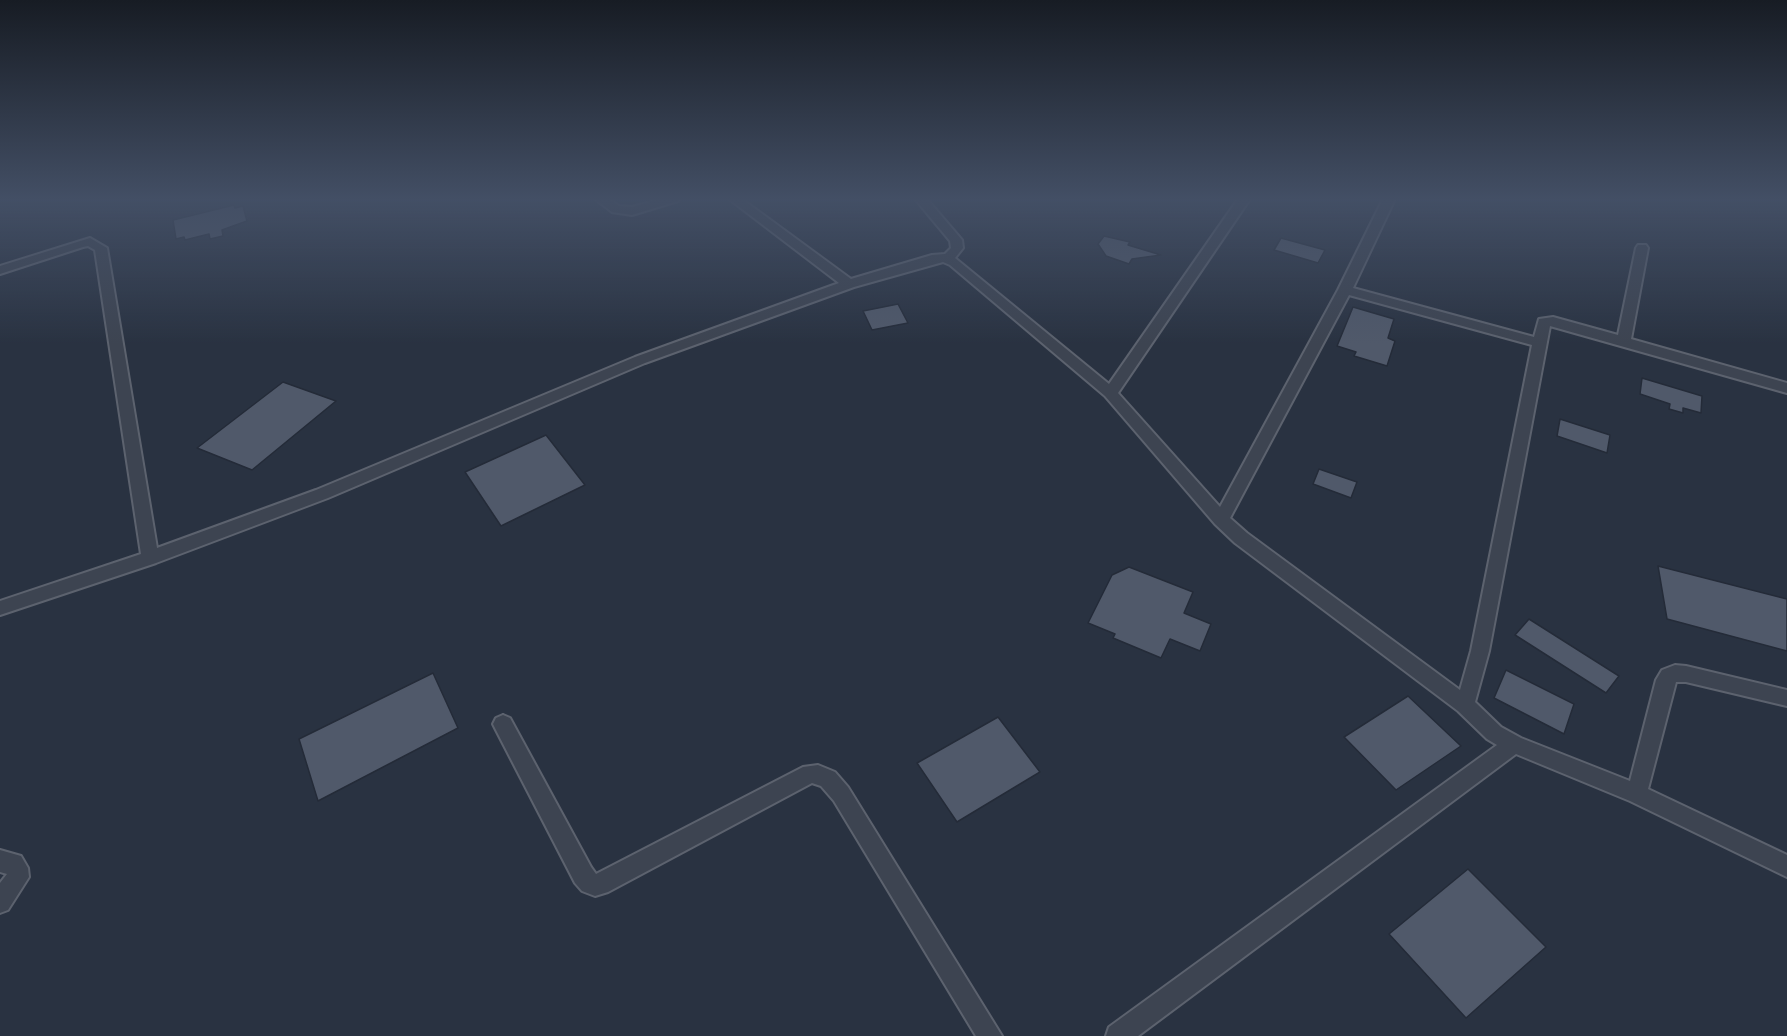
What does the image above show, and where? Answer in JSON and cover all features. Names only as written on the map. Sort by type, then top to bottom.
[{"type":"street","points":[[0,270],[70,247]]},
{"type":"street","points":[[100,247],[150,558]]},
{"type":"street","points":[[800,247],[849,284]]},
{"type":"street","points":[[948,259],[957,247]]},
{"type":"street","points":[[1110,393],[1211,247]]},
{"type":"street","points":[[1221,520],[1366,247]]},
{"type":"street","points":[[1623,342],[1642,248]]},
{"type":"street","points":[[0,608],[150,558],[322,494],[640,360],[849,284],[936,258],[948,259],[1110,393],[1221,520],[1240,538],[1465,705],[1490,729],[1514,744],[1637,794],[1787,866]]},
{"type":"street","points":[[1345,290],[1539,343]]},
{"type":"street","points":[[1465,705],[1480,651],[1544,322],[1549,321],[1787,388]]},
{"type":"street","points":[[1637,794],[1665,680],[1669,676],[1675,673],[1686,674],[1787,698]]},
{"type":"street","points":[[503,724],[582,875],[595,885],[810,774],[828,778],[841,794],[990,1036]]},
{"type":"street","points":[[1118,1036],[1514,744]]},
{"type":"street","points":[[0,861],[13,864],[17,868],[18,877],[0,902]]},
{"type":"building","points":[[1100,247],[1136,247],[1161,255],[1132,259],[1129,264],[1106,256]]},
{"type":"building","points":[[1276,247],[1315,247],[1325,250],[1318,263],[1274,250]]},
{"type":"building","points":[[898,304],[908,323],[872,330],[863,311]]},
{"type":"building","points":[[1353,307],[1394,319],[1388,338],[1395,341],[1387,366],[1354,356],[1356,352],[1337,346]]},
{"type":"building","points":[[1642,378],[1702,396],[1701,413],[1683,408],[1683,413],[1669,409],[1670,404],[1640,394]]},
{"type":"building","points":[[283,382],[336,401],[252,470],[197,448]]},
{"type":"building","points":[[1560,419],[1610,435],[1607,453],[1557,436]]},
{"type":"building","points":[[546,435],[585,485],[501,526],[465,472]]},
{"type":"building","points":[[1319,469],[1357,482],[1351,498],[1313,484]]},
{"type":"building","points":[[1658,566],[1787,599],[1787,651],[1667,619]]},
{"type":"building","points":[[1129,567],[1193,592],[1184,613],[1211,624],[1200,651],[1170,639],[1161,658],[1113,638],[1115,634],[1088,623],[1112,575]]},
{"type":"building","points":[[1529,619],[1619,676],[1606,693],[1515,635]]},
{"type":"building","points":[[1506,670],[1574,704],[1564,734],[1494,698]]},
{"type":"building","points":[[433,673],[458,728],[318,801],[299,739]]},
{"type":"building","points":[[1408,696],[1461,746],[1396,790],[1344,737]]},
{"type":"building","points":[[998,717],[1040,772],[957,822],[917,763]]},
{"type":"building","points":[[1468,869],[1546,947],[1466,1018],[1389,934]]}]
